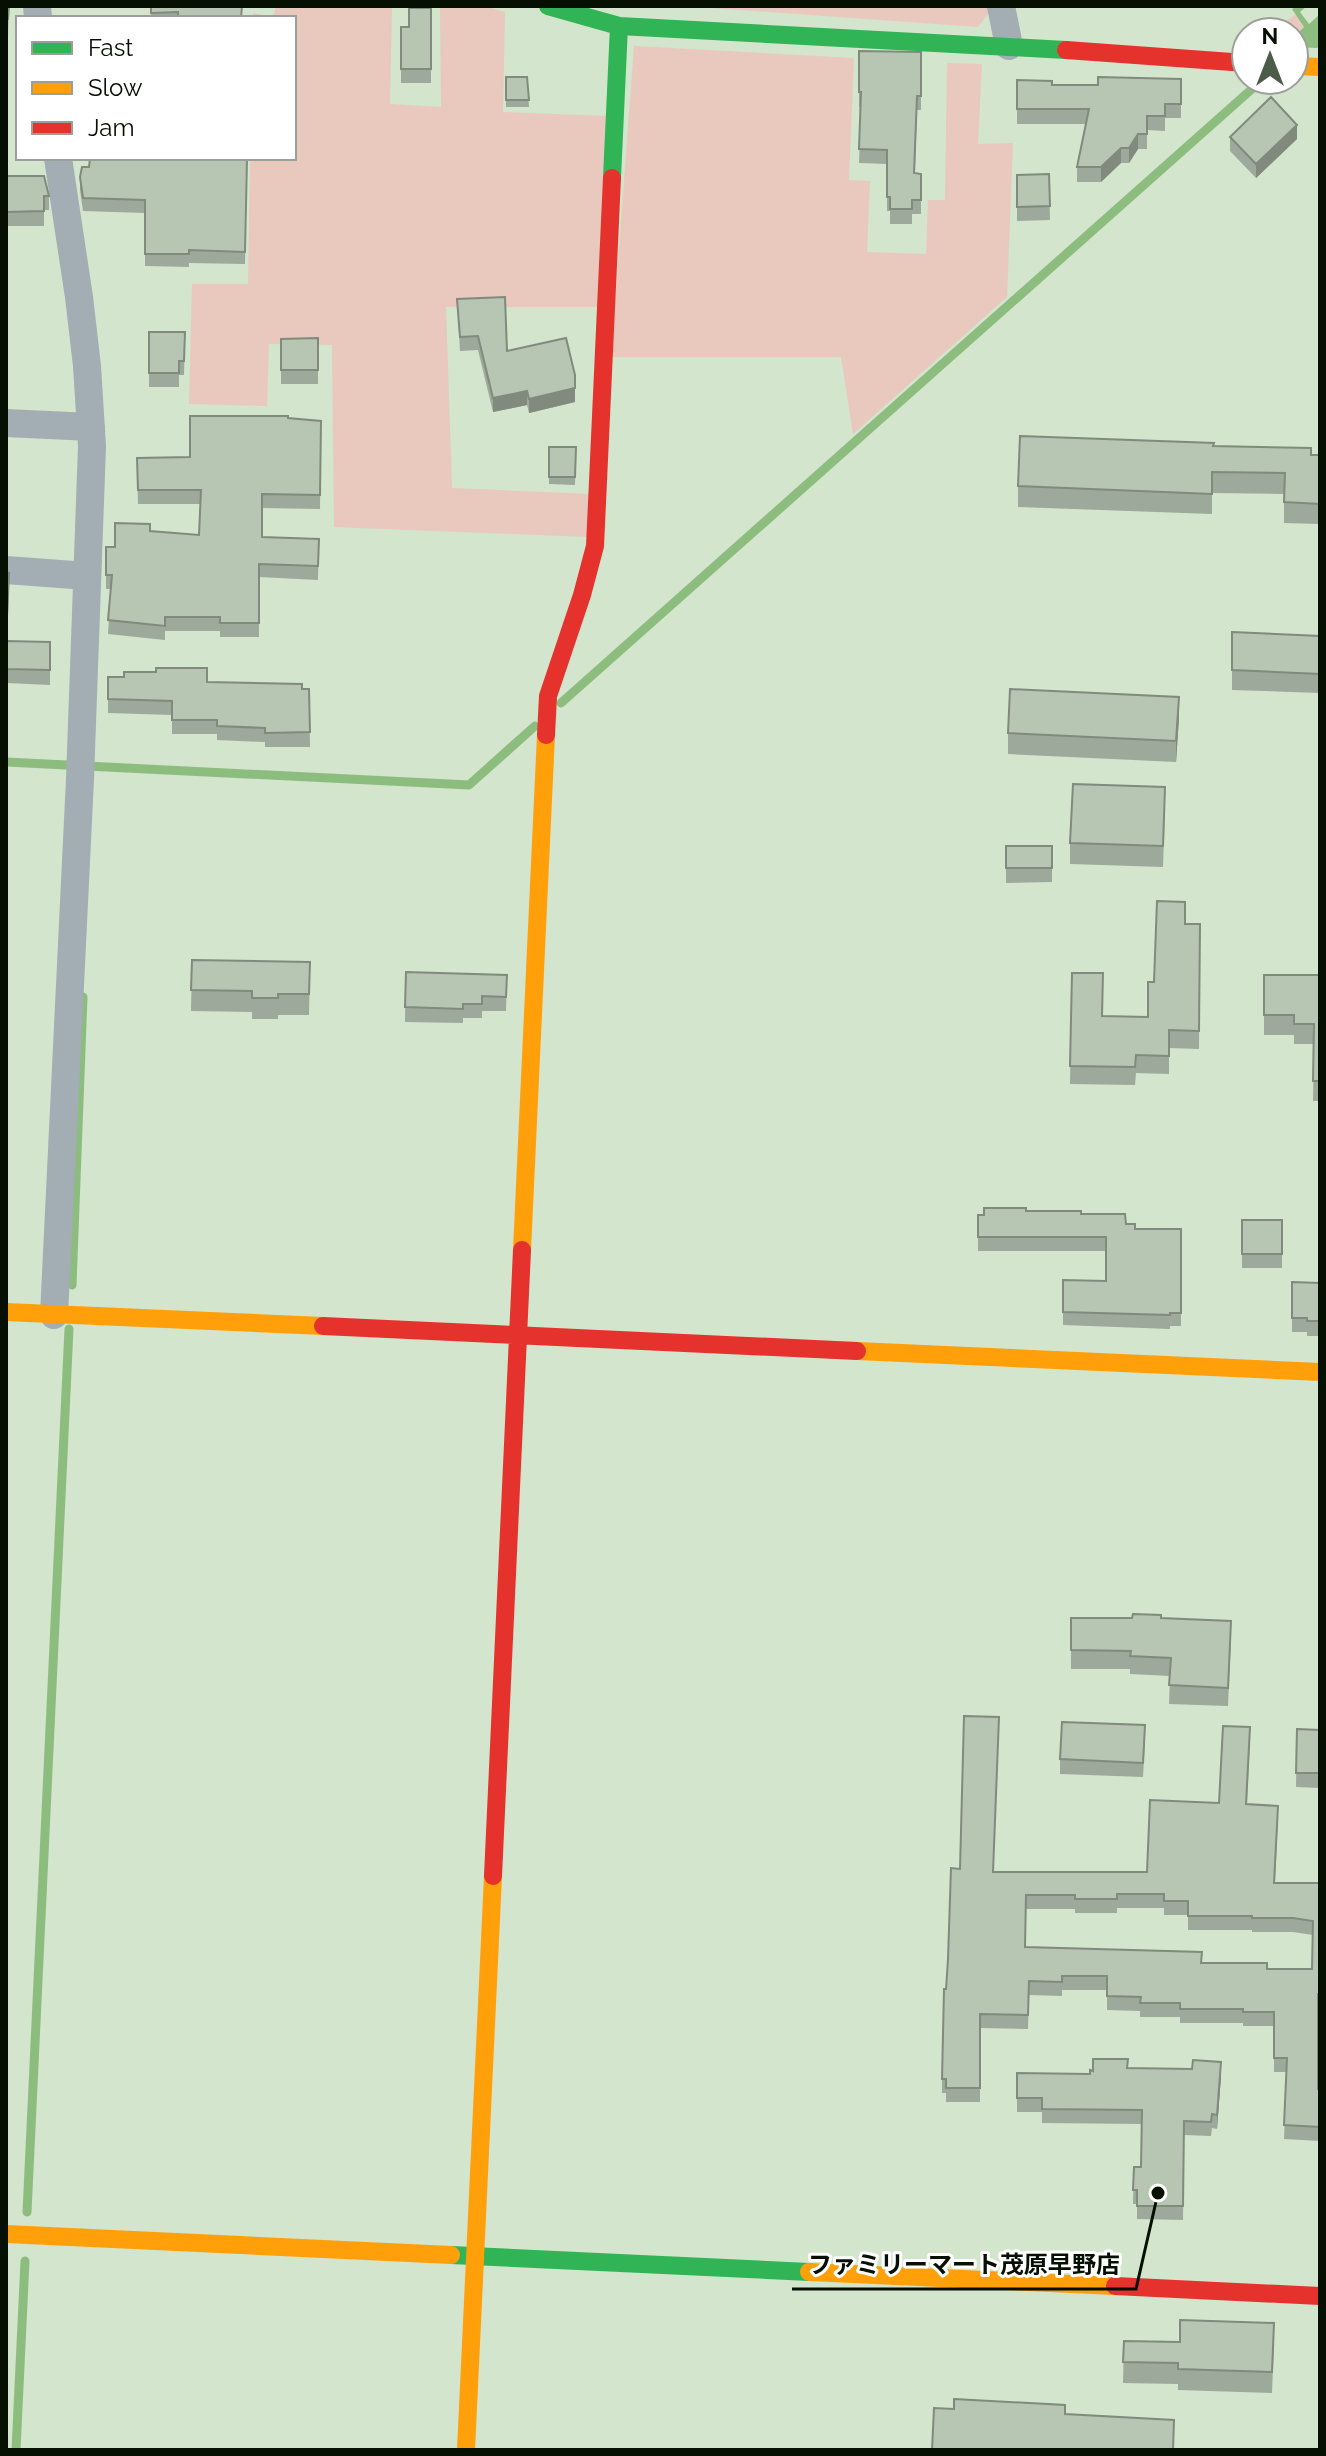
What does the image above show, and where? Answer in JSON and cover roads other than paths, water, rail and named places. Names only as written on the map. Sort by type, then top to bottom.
[{"type":"street","points":[[548,6],[619,26],[1009,46],[1230,62]]},
{"type":"street","points":[[1001,6],[1009,46]]},
{"type":"street","points":[[466,2450],[548,696],[595,546],[619,26]]},
{"type":"street","points":[[54,1315],[80,766],[91,427],[79,297],[58,160]]},
{"type":"street","points":[[6,423],[91,427]]},
{"type":"street","points":[[6,570],[87,576]]},
{"type":"street","points":[[6,1312],[1320,1372]]},
{"type":"street","points":[[6,2234],[1320,2296]]},
{"type":"waterway","points":[[561,703],[1244,96]]},
{"type":"waterway","points":[[6,762],[469,785],[535,726]]},
{"type":"waterway","points":[[72,1285],[83,997]]},
{"type":"waterway","points":[[27,2212],[69,1329]]},
{"type":"waterway","points":[[16,2450],[25,2261]]},
{"type":"place","name":"ファミリーマート茂原早野店","points":[[1158,2193]]}]
